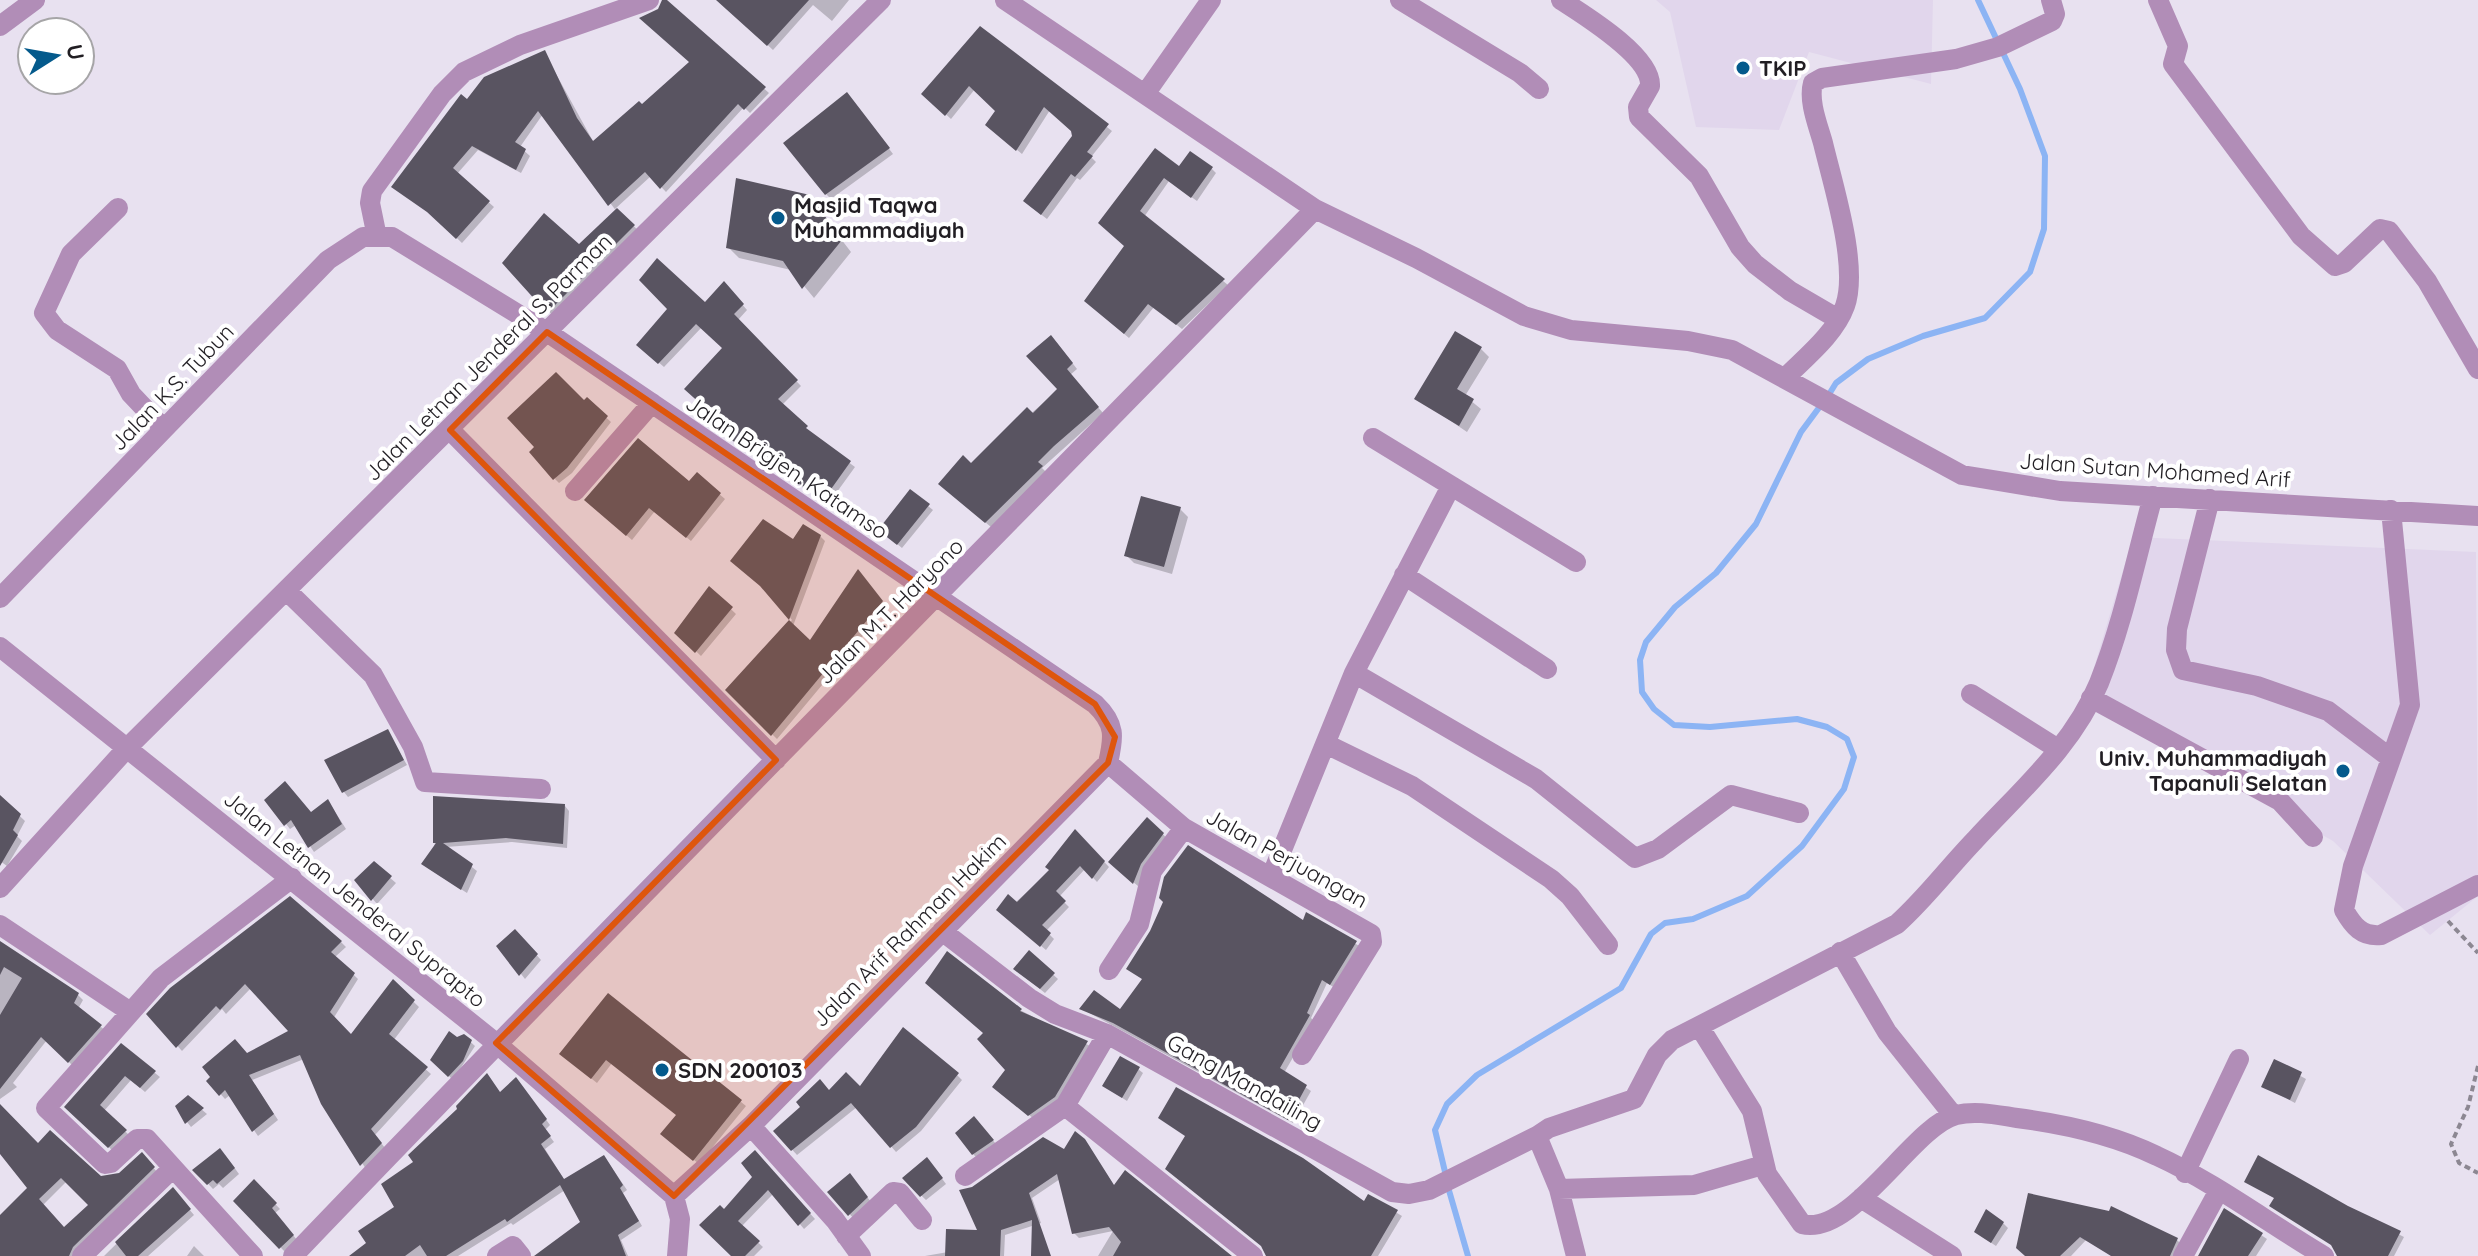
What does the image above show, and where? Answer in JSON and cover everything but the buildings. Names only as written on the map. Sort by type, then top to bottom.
[{"type":"street","points":[[0,26],[35,0]]},
{"type":"street","points":[[384,237],[370,203],[372,191],[434,105],[464,72],[520,45],[649,0]]},
{"type":"street","name":"Jalan Letnan Jenderal S. Parman","points":[[2,880],[127,748],[881,0]]},
{"type":"street","name":"Jalan Sutan Mohamed Arif","points":[[1005,0],[1315,209],[1547,325],[1713,345],[1795,382],[1862,424],[1962,475],[2060,491],[2478,516]]},
{"type":"street","points":[[1145,94],[1211,0]]},
{"type":"street","points":[[1400,0],[1520,73],[1539,89]]},
{"type":"street","points":[[1561,0],[1622,44],[1647,71],[1650,86],[1638,107],[1639,117],[1699,176],[1748,256],[1790,291],[1838,319]]},
{"type":"street","points":[[2158,0],[2178,46],[2173,64],[2301,236],[2335,266],[2344,263],[2380,229],[2389,231],[2427,281],[2478,369]]},
{"type":"street","points":[[1795,382],[1838,319],[1847,297],[1845,242],[1838,200],[1813,102],[1813,83],[1822,78],[1956,59],[1998,47],[2051,10]]},
{"type":"street","points":[[118,208],[71,254],[44,313],[57,330],[117,369],[131,394],[164,429]]},
{"type":"street","name":"Jalan M.T. Haryono","points":[[293,1256],[496,1043],[937,599],[1315,209]]},
{"type":"street","name":"Jalan K.S. Tubun","points":[[0,598],[328,260],[363,237],[384,237]]},
{"type":"street","name":"Jalan Brigjen. Katamso","points":[[384,237],[547,332],[1106,715],[1115,737],[1108,763]]},
{"type":"street","points":[[575,491],[652,403]]},
{"type":"street","points":[[450,430],[776,760]]},
{"type":"street","points":[[1373,438],[1576,562]]},
{"type":"street","points":[[1271,877],[1354,673],[1451,486]]},
{"type":"street","name":"Gang Mandailing","points":[[942,931],[1029,998],[1055,1014],[1107,1034],[1392,1192],[1409,1194],[1429,1190],[1549,1128],[1634,1099],[1664,1047],[1897,924],[1918,905],[2058,749],[2091,698],[2109,653],[2153,496]]},
{"type":"street","points":[[2210,499],[2177,629],[2176,650],[2183,670],[2257,686],[2328,711],[2389,757]]},
{"type":"street","points":[[2391,510],[2410,705],[2389,757],[2353,866],[2344,910],[2361,932],[2374,936],[2401,927],[2478,885]]},
{"type":"street","points":[[1404,575],[1547,669]]},
{"type":"street","points":[[287,591],[373,675],[401,722],[425,782],[541,789]]},
{"type":"street","name":"Jalan Letnan Jenderal Suprapto","points":[[0,647],[496,1043],[674,1196]]},
{"type":"street","points":[[1354,673],[1536,779],[1635,858],[1658,849],[1731,795],[1799,813]]},
{"type":"street","points":[[1971,694],[2058,749]]},
{"type":"street","points":[[2091,698],[2280,801],[2313,837]]},
{"type":"street","points":[[1326,744],[1412,786],[1551,879],[1585,913],[1608,945]]},
{"type":"street","name":"Jalan Perjuangan","points":[[1108,763],[1184,828],[1362,927],[1372,937],[1302,1055]]},
{"type":"street","name":"Jalan Arif Rahman Hakim","points":[[674,1196],[751,1126],[1108,763]]},
{"type":"street","points":[[1109,970],[1139,924],[1152,871],[1184,828]]},
{"type":"street","points":[[253,1256],[142,1137],[111,1163],[101,1163],[46,1108],[161,978],[292,878]]},
{"type":"street","points":[[0,925],[129,1011]]},
{"type":"street","points":[[1840,952],[1887,1032],[1953,1115]]},
{"type":"street","points":[[1699,1026],[1752,1111],[1763,1165],[1786,1206],[1802,1224],[1819,1224],[1861,1198],[1934,1126],[1953,1115],[1977,1113],[2084,1130],[2149,1153],[2324,1256]]},
{"type":"street","points":[[965,1176],[1065,1106],[1107,1034]]},
{"type":"street","points":[[2185,1173],[2239,1059]]},
{"type":"street","points":[[1065,1106],[1253,1256]]},
{"type":"street","points":[[751,1126],[861,1256]]},
{"type":"street","points":[[1537,1136],[1559,1189],[1576,1256]]},
{"type":"street","points":[[1559,1189],[1694,1185],[1763,1165]]},
{"type":"street","points":[[82,1256],[173,1168]]},
{"type":"street","points":[[846,1236],[893,1192],[900,1193],[922,1220]]},
{"type":"street","points":[[2183,1256],[2218,1192]]},
{"type":"street","points":[[674,1196],[680,1219],[677,1256]]},
{"type":"street","points":[[1861,1198],[1952,1256]]},
{"type":"street","points":[[497,1256],[513,1246],[521,1256]]},
{"type":"path","points":[[2436,907],[2478,953]]},
{"type":"path","points":[[2478,1066],[2468,1107],[2451,1144],[2459,1163],[2478,1173]]},
{"type":"highlighted area","points":[[547,332],[1095,704],[1115,737],[1108,763],[674,1196],[496,1043],[776,760],[450,430]]},
{"type":"shaded area","name":"TKIP","points":[[1656,0],[1933,0],[1931,84],[1809,52],[1779,130],[1696,127],[1670,12]]},
{"type":"shaded area","name":"Univ. Muhammadiyah Tapanuli Selatan","points":[[2133,537],[2476,552],[2478,896],[2430,935],[2333,841],[2084,701]]},
{"type":"waterway","points":[[1828,396],[1836,383],[1868,359],[1923,336],[1985,318],[2030,272],[2044,229],[2045,156],[2020,89],[1978,0]]},
{"type":"waterway","points":[[1446,1176],[1435,1130],[1447,1104],[1477,1075],[1621,988],[1651,934],[1665,923],[1693,919],[1747,896],[1802,846],[1844,789],[1854,757],[1847,739],[1827,727],[1797,719],[1710,727],[1674,725],[1654,709],[1642,692],[1640,660],[1646,642],[1675,607],[1716,573],[1756,524],[1801,432],[1821,405]]},
{"type":"waterway","points":[[1448,1187],[1468,1256]]},
{"type":"place","name":"TKIP","points":[[1743,68]]},
{"type":"place","name":"Masjid Taqwa Muhammadiyah","points":[[778,218]]},
{"type":"place","name":"Univ. Muhammadiyah Tapanuli Selatan","points":[[2343,771]]},
{"type":"place","name":"SDN 200103","points":[[662,1070]]}]
